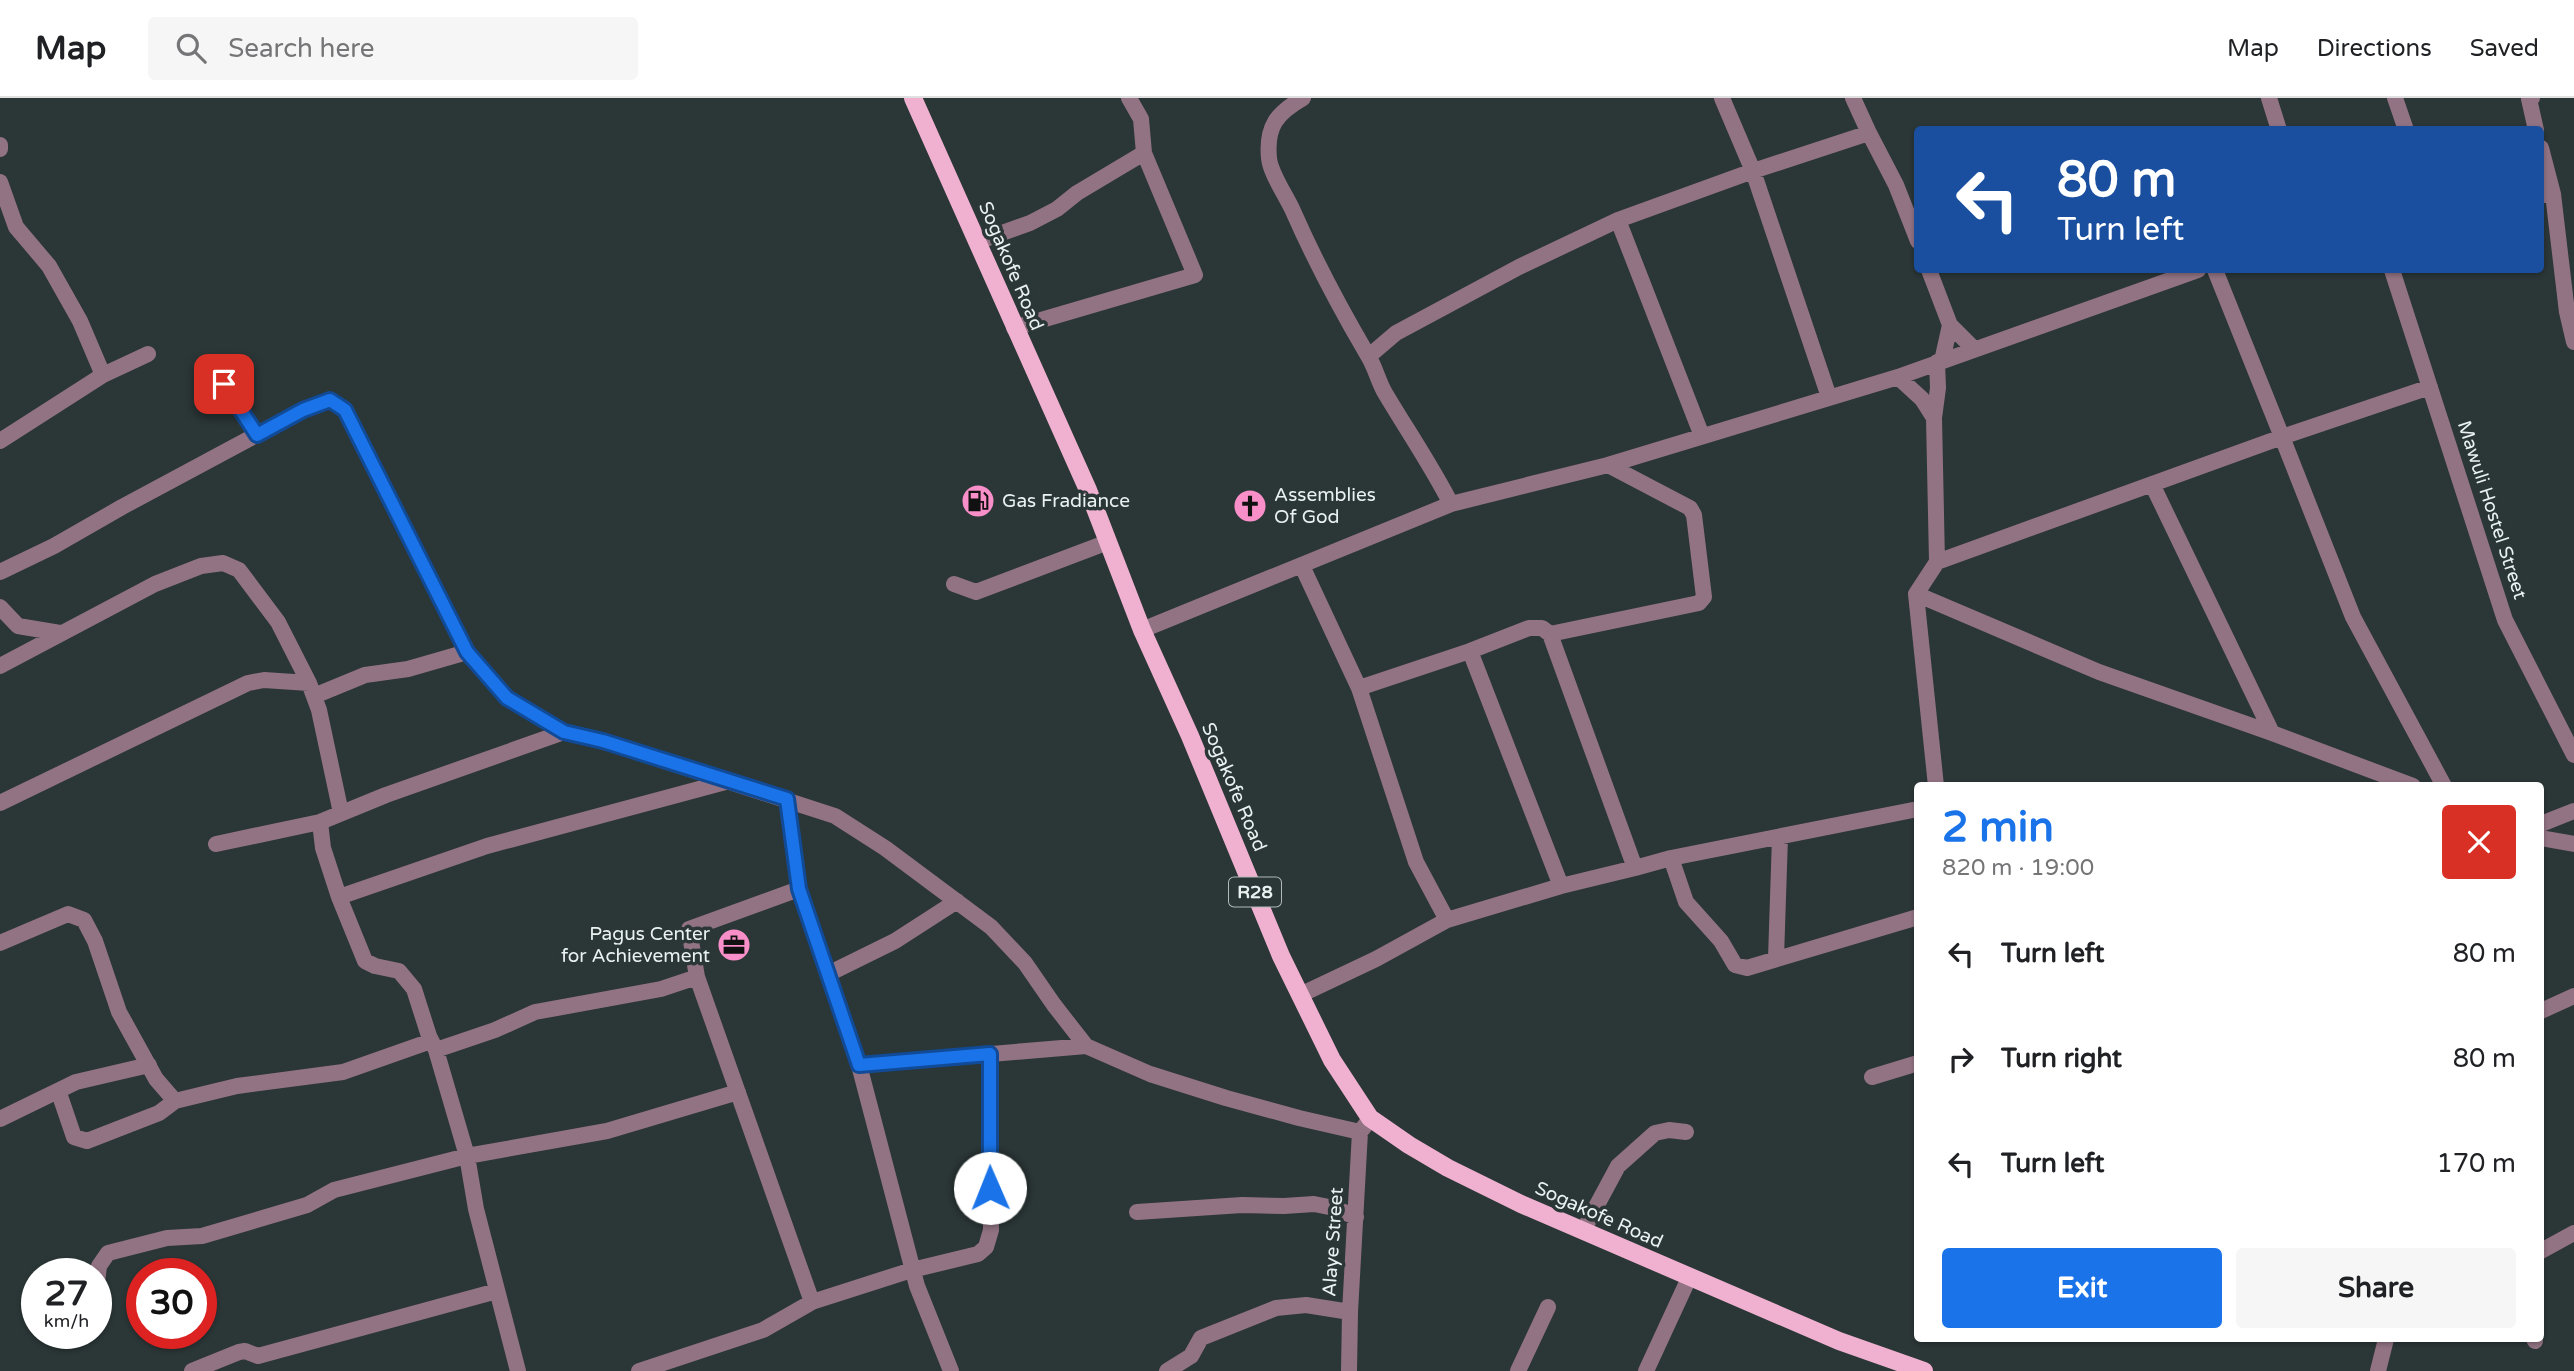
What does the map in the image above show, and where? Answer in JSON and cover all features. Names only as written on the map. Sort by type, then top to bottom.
[{"type":"main road","name":"Sogakofe Road","points":[[914,98],[1088,491],[1142,630],[1190,736],[1281,956],[1365,1125],[1521,1204],[1689,1278],[1839,1341],[1924,1371]]},
{"type":"street","points":[[1014,328],[1195,275],[1144,153],[1141,119],[1129,98]]},
{"type":"street","points":[[1303,98],[1282,110],[1269,136],[1270,163],[1343,313],[1369,356],[1383,390],[1435,473],[1451,504]]},
{"type":"street","points":[[1722,98],[1753,171],[1829,397]]},
{"type":"street","points":[[1853,98],[1896,185],[1914,232]]},
{"type":"street","points":[[2269,98],[2278,126]]},
{"type":"street","points":[[2395,98],[2405,126]]},
{"type":"street","points":[[2530,98],[2535,126]]},
{"type":"street","points":[[1369,356],[1396,333],[1519,267],[1618,220],[1869,133]]},
{"type":"street","points":[[977,242],[1030,223],[1057,209],[1077,193],[1144,153]]},
{"type":"street","points":[[2544,172],[2574,342]]},
{"type":"street","points":[[0,182],[16,227],[50,266],[80,321],[103,375]]},
{"type":"street","points":[[1618,220],[1702,436]]},
{"type":"street","points":[[1930,273],[1950,325],[1973,349]]},
{"type":"street","points":[[1142,630],[1451,504],[1608,465],[1898,377],[2189,273]]},
{"type":"street","points":[[2216,273],[2353,617],[2442,782]]},
{"type":"street","name":"Mawuli Hostel Street","points":[[2393,273],[2505,620],[2574,755]]},
{"type":"street","points":[[1936,782],[1916,594],[1937,562],[1934,418],[1940,361],[1950,325]]},
{"type":"street","points":[[0,441],[103,375],[148,354]]},
{"type":"street","points":[[1898,377],[1922,400],[1934,418]]},
{"type":"street","points":[[224,384],[257,435]]},
{"type":"street","points":[[1937,562],[2282,436],[2430,387]]},
{"type":"street","points":[[0,572],[54,546],[303,410],[330,400],[345,410],[467,652],[507,698],[564,732],[603,741],[835,816],[885,848],[991,927],[1025,962],[1086,1046]]},
{"type":"street","points":[[1550,635],[1699,603],[1704,597],[1694,515],[1690,509],[1608,465]]},
{"type":"street","points":[[2152,484],[2272,733]]},
{"type":"street","points":[[954,584],[976,592],[1108,542]]},
{"type":"street","points":[[0,666],[155,584],[201,565],[223,564],[239,570],[278,622],[311,689],[319,710],[341,813]]},
{"type":"street","points":[[1302,566],[1359,688],[1416,862],[1447,920]]},
{"type":"street","points":[[1916,594],[2099,672],[2402,782]]},
{"type":"street","points":[[0,607],[18,626],[60,633]]},
{"type":"street","points":[[1359,688],[1529,628],[1542,628],[1550,635],[1635,868]]},
{"type":"street","points":[[1470,650],[1561,886]]},
{"type":"street","points":[[0,803],[248,683],[264,680],[311,689],[365,675],[408,669],[467,652]]},
{"type":"street","points":[[216,844],[320,822],[386,795],[564,732]]},
{"type":"street","points":[[339,897],[486,846],[730,781]]},
{"type":"street","points":[[787,799],[799,889],[859,1065],[912,1270],[951,1371]]},
{"type":"street","points":[[1300,995],[1386,954],[1447,920],[1561,886],[1671,858],[1914,810]]},
{"type":"street","points":[[2544,823],[2574,811]]},
{"type":"street","points":[[320,822],[323,848],[365,961],[399,971],[414,989],[467,1156],[476,1209],[518,1371]]},
{"type":"street","points":[[1776,958],[1780,837]]},
{"type":"street","points":[[2544,839],[2574,844]]},
{"type":"street","points":[[1671,858],[1686,902],[1721,941],[1735,965],[1747,968],[1914,917]]},
{"type":"street","points":[[799,889],[689,929],[697,976],[812,1302]]},
{"type":"street","points":[[828,974],[895,941],[957,901]]},
{"type":"street","points":[[0,943],[68,914],[85,920],[95,941],[119,1012],[156,1080],[175,1101]]},
{"type":"street","points":[[59,1093],[74,1137],[87,1141],[159,1113],[175,1101],[237,1086],[343,1072],[495,1030],[536,1012],[661,989],[697,976]]},
{"type":"street","points":[[2544,1010],[2574,996]]},
{"type":"street","points":[[859,1065],[1086,1046],[1150,1074],[1213,1094],[1298,1118],[1365,1125]]},
{"type":"street","points":[[639,1371],[763,1330],[812,1302],[912,1270],[978,1254],[986,1247],[991,1230],[990,1054]]},
{"type":"street","points":[[1872,1077],[1914,1064]]},
{"type":"street","points":[[0,1119],[59,1093],[76,1082],[149,1065]]},
{"type":"street","points":[[105,1258],[108,1253],[167,1238],[202,1236],[307,1205],[334,1190],[467,1156],[607,1131],[738,1093]]},
{"type":"street","name":"Alaye Street","points":[[1349,1371],[1356,1217],[1365,1125]]},
{"type":"street","points":[[1583,1231],[1618,1166],[1655,1133],[1669,1130],[1686,1132]]},
{"type":"street","points":[[1137,1212],[1242,1205],[1314,1205],[1334,1208],[1356,1217]]},
{"type":"street","points":[[2544,1249],[2574,1233]]},
{"type":"street","points":[[1646,1371],[1689,1278]]},
{"type":"street","points":[[192,1371],[239,1352],[245,1351],[258,1356],[497,1291]]},
{"type":"street","points":[[1167,1371],[1191,1356],[1201,1338],[1276,1308],[1306,1305],[1350,1312]]},
{"type":"street","points":[[1518,1371],[1548,1307]]},
{"type":"street","points":[[2378,1371],[2385,1342]]},
{"type":"place","name":"Gas Fradiance","points":[[978,501]]},
{"type":"place","name":"Assemblies Of God","points":[[1250,506]]},
{"type":"place","name":"Pagus Center for Achievement","points":[[734,945]]},
{"type":"route","points":[[224,384],[257,435],[303,410],[330,400],[345,410],[467,652],[507,698],[564,732],[603,741],[787,799],[799,889],[859,1065],[990,1054],[990,1188]]}]
